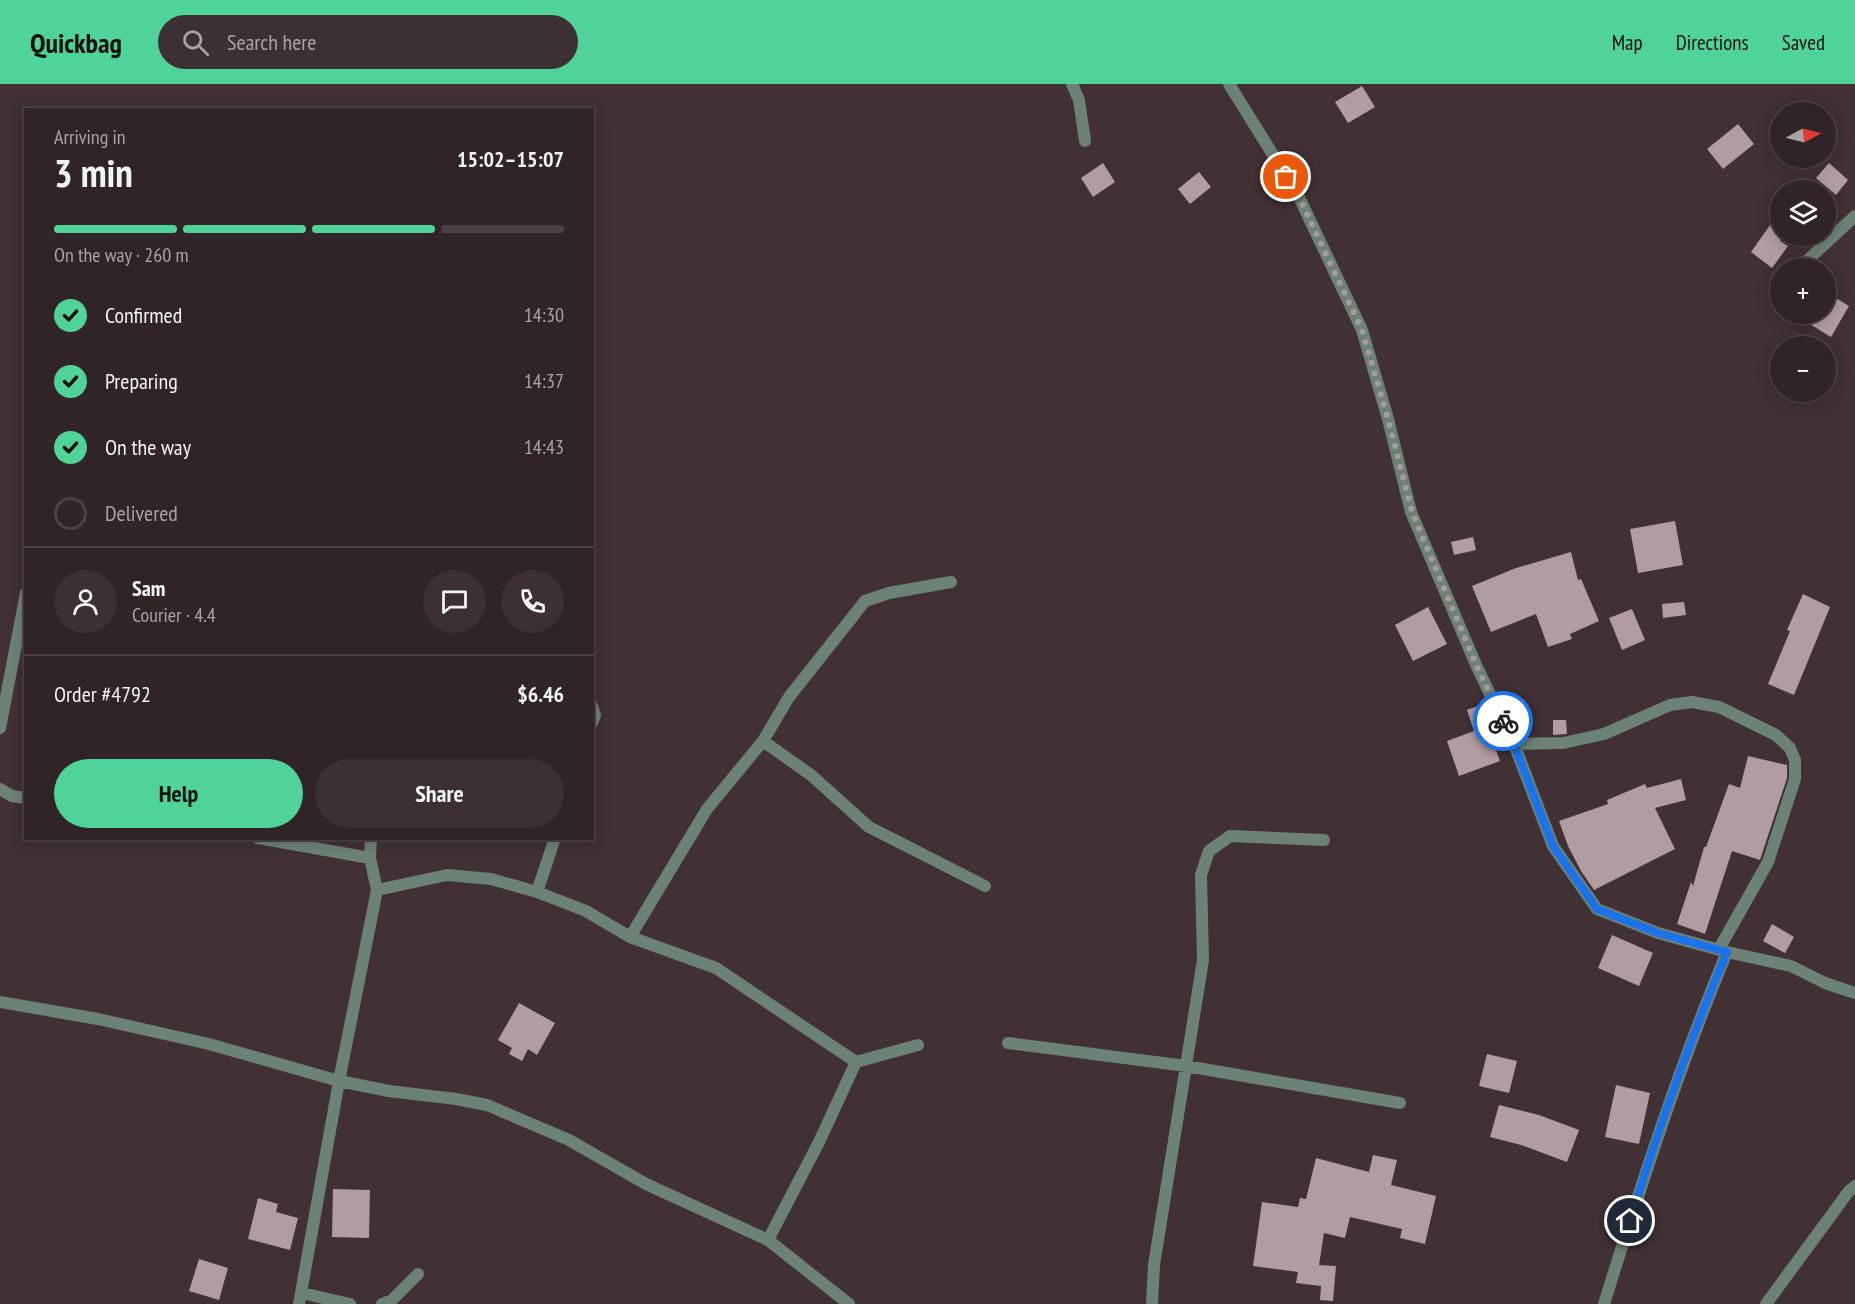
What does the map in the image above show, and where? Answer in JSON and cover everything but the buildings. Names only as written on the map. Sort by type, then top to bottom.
[{"type":"street","points":[[1072,84],[1079,100],[1085,141]]},
{"type":"street","points":[[1229,84],[1298,195],[1362,330],[1412,512],[1477,667],[1514,744],[1553,846],[1597,909],[1658,933],[1723,951],[1791,966],[1825,983],[1855,993]]},
{"type":"street","points":[[1809,258],[1855,216]]},
{"type":"street","points":[[630,937],[706,808],[763,741],[789,697],[865,601],[889,593],[951,582]]},
{"type":"street","points":[[0,728],[24,603]]},
{"type":"street","points":[[1514,744],[1563,743],[1604,734],[1670,705],[1692,702],[1719,707],[1776,735],[1790,748],[1795,760],[1795,779],[1768,862],[1723,951],[1655,1139],[1604,1304]]},
{"type":"street","points":[[763,741],[811,775],[869,827],[985,886]]},
{"type":"street","points":[[0,789],[12,796],[24,798]]},
{"type":"street","points":[[1152,1304],[1154,1265],[1203,960],[1201,875],[1209,851],[1230,836],[1324,840]]},
{"type":"street","points":[[269,840],[370,858]]},
{"type":"street","points":[[350,1304],[300,1299],[339,1081],[377,890],[370,858],[371,840]]},
{"type":"street","points":[[537,892],[554,840]]},
{"type":"street","points":[[377,890],[447,875],[491,879],[537,892],[586,911],[630,937],[716,968],[856,1062],[918,1045]]},
{"type":"street","points":[[0,1002],[98,1019],[209,1044],[339,1081],[389,1091],[487,1105],[569,1140],[646,1184],[768,1240],[849,1304]]},
{"type":"street","points":[[1008,1043],[1186,1066],[1400,1103]]},
{"type":"street","points":[[768,1240],[819,1142],[856,1062]]},
{"type":"street","points":[[1766,1304],[1855,1186]]},
{"type":"street","points":[[382,1304],[391,1301],[418,1274]]},
{"type":"way so far","points":[[1286,177],[1298,195],[1362,330],[1412,512],[1477,667],[1503,721]]},
{"type":"route","points":[[1503,721],[1553,846],[1597,909],[1658,933],[1727,952],[1655,1139],[1630,1221]]}]
